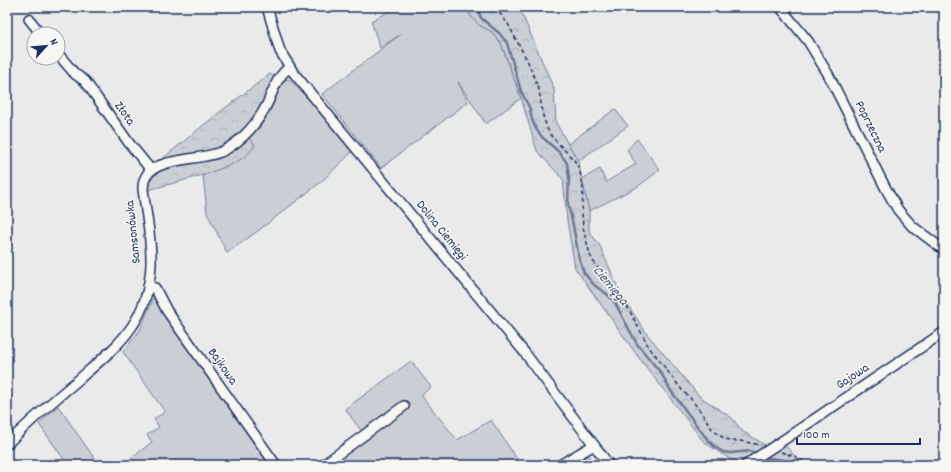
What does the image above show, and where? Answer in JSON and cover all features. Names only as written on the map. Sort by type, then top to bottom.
[{"type":"street","name":"Dolina Ciemięgi","points":[[267,7],[279,47],[290,67],[525,353],[609,465]]},
{"type":"street","name":"Poprzeczna","points":[[780,7],[808,41],[828,74],[898,210],[912,226],[944,250]]},
{"type":"street","points":[[29,19],[35,26]]},
{"type":"street","name":"Złota","points":[[66,63],[75,74],[84,81],[129,144],[151,170]]},
{"type":"street","points":[[151,170],[162,164],[209,156],[229,147],[248,131],[258,119],[268,103],[280,76],[290,67]]},
{"type":"street","name":"Samsonówka","points":[[7,444],[120,342],[131,328],[141,311],[148,286],[151,265],[150,240],[143,186],[144,179],[151,170]]},
{"type":"street","name":"Bajkowa","points":[[148,286],[155,288],[167,311],[276,465]]},
{"type":"street","name":"Gajowa","points":[[746,465],[776,447],[944,332]]},
{"type":"street","points":[[323,465],[404,406]]},
{"type":"street","points":[[560,465],[594,445]]},
{"type":"path","points":[[496,7],[508,24],[531,70],[539,90],[546,128],[552,137],[574,160],[579,168],[584,186],[582,213],[585,235],[590,255],[596,266],[622,297],[650,347],[682,390],[701,412],[712,429],[722,437],[731,441],[740,441],[762,446]]},
{"type":"path","points":[[776,447],[797,456],[808,465]]},
{"type":"green space","points":[[397,7],[470,7],[470,15],[479,25],[492,32],[501,43],[521,98],[486,124],[458,82],[468,102],[381,168],[322,94],[401,34],[380,48],[371,21]]},
{"type":"green space","points":[[470,7],[519,7],[554,89],[556,123],[578,161],[589,211],[589,231],[600,246],[621,295],[647,334],[699,396],[732,418],[742,431],[765,445],[740,463],[728,458],[704,442],[639,358],[575,268],[567,220],[563,179],[537,151],[521,98],[501,43],[492,32],[479,25],[470,15]]},
{"type":"green space","points":[[270,74],[274,77],[268,92],[261,106],[243,131],[255,145],[250,152],[242,159],[231,165],[187,180],[148,190],[150,179],[161,160],[216,115]]},
{"type":"green space","points":[[289,79],[331,123],[353,151],[321,182],[227,253],[207,213],[203,175],[235,162],[255,145],[249,138],[255,133],[265,119],[284,80]]},
{"type":"green space","points":[[615,109],[628,126],[578,161],[568,144]]},
{"type":"green space","points":[[637,139],[660,170],[637,187],[589,211],[582,179],[600,169],[606,182],[636,164],[627,150]]},
{"type":"green space","points":[[154,297],[273,465],[133,465],[129,460],[152,442],[147,435],[159,427],[154,419],[165,412],[123,352],[140,330]]},
{"type":"green space","points":[[411,361],[431,387],[421,395],[457,440],[491,420],[521,465],[327,465],[366,437],[345,409]]},
{"type":"green space","points":[[58,406],[99,465],[68,465],[39,424]]},
{"type":"green space","points":[[583,444],[590,457],[584,465],[555,465]]},
{"type":"green space","points":[[785,445],[803,465],[794,465],[790,461],[768,457]]},
{"type":"green space","points":[[768,458],[790,461],[794,465],[753,465]]},
{"type":"waterway","name":"Ciemięga","points":[[477,7],[481,18],[499,33],[507,43],[521,91],[530,109],[532,120],[536,129],[542,137],[559,152],[567,163],[569,177],[568,204],[579,258],[584,273],[594,285],[614,301],[637,344],[661,373],[671,391],[707,439],[723,452],[731,453],[750,451],[759,454]]},
{"type":"waterway","name":"Ciemięga","points":[[764,456],[768,458],[790,461],[794,465]]}]
